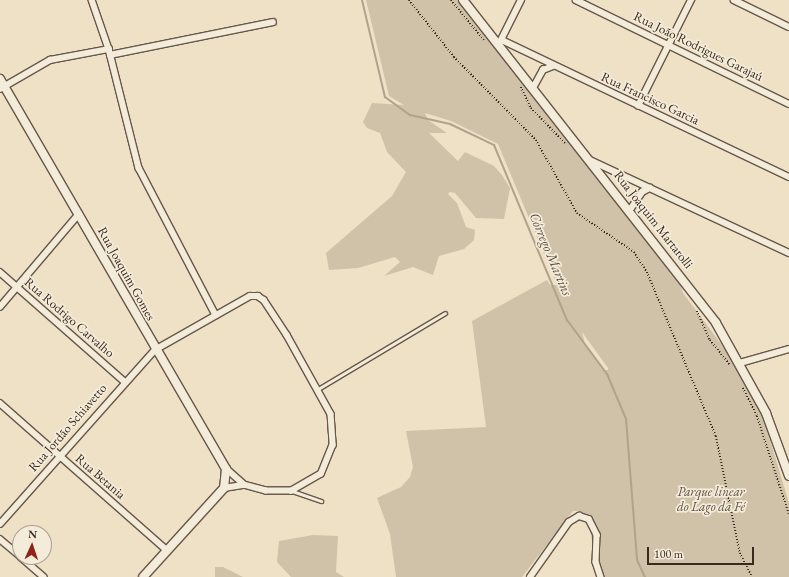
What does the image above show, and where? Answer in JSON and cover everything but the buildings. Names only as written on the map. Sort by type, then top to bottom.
[{"type":"street","points":[[92,0],[110,52],[139,168],[216,315]]},
{"type":"street","name":"Rua Joaquim Martarolli","points":[[463,0],[500,42],[533,88],[630,210],[716,322],[740,363],[766,414],[789,476]]},
{"type":"street","points":[[500,42],[521,0]]},
{"type":"street","name":"Rua João Rodrigues Garajaú","points":[[576,0],[789,104]]},
{"type":"street","points":[[638,106],[670,46],[691,0]]},
{"type":"street","points":[[734,0],[789,27]]},
{"type":"street","points":[[1,84],[50,60],[110,52],[273,22]]},
{"type":"street","name":"Rua Francisco Garcia","points":[[500,42],[789,177]]},
{"type":"street","points":[[533,88],[543,70],[553,66]]},
{"type":"street","name":"Rua Joaquim Gomes","points":[[1,84],[79,214],[155,350],[226,469],[226,484]]},
{"type":"street","points":[[590,160],[789,252]]},
{"type":"street","points":[[630,210],[642,192],[650,188]]},
{"type":"street","points":[[1,302],[17,287],[79,214]]},
{"type":"street","name":"Rua Rodrigo Carvalho","points":[[0,272],[124,381]]},
{"type":"street","name":"Rua Jordão Schiavetto","points":[[0,524],[124,381],[155,350],[250,296],[264,300],[318,388],[331,414],[333,445],[321,474],[292,491]]},
{"type":"street","points":[[740,363],[789,349]]},
{"type":"street","name":"Rua Betania","points":[[0,403],[167,550]]},
{"type":"street","points":[[226,469],[244,485]]},
{"type":"street","points":[[143,577],[226,484],[244,485],[266,491],[292,491]]},
{"type":"street","points":[[530,577],[569,522],[579,516],[590,519],[596,535],[596,562],[601,577]]},
{"type":"street","points":[[0,539],[12,549]]},
{"type":"street","points":[[31,565],[44,577]]},
{"type":"lane","points":[[318,388],[444,313]]},
{"type":"lane","points":[[292,491],[321,501]]},
{"type":"path","points":[[409,0],[454,57],[536,140],[577,213],[634,252],[647,272],[716,436],[740,553],[752,577]]},
{"type":"path","points":[[451,0],[486,43]]},
{"type":"path","points":[[517,82],[535,113],[570,148]]},
{"type":"path","points":[[695,308],[710,340],[732,368]]},
{"type":"path","points":[[739,382],[757,416],[789,514]]},
{"type":"green space","name":"Parque linear do Lago da Fé","points":[[366,0],[457,0],[680,284],[683,293],[736,364],[763,417],[789,503],[789,577],[598,577],[589,523],[577,511],[573,511],[522,577],[396,577],[390,534],[377,498],[401,487],[410,477],[413,467],[406,431],[486,427],[472,321],[547,280],[550,285],[557,285],[498,144],[451,121],[425,113],[428,120],[447,133],[429,133],[458,161],[465,152],[494,166],[502,175],[510,188],[504,219],[476,218],[455,193],[450,192],[448,194],[457,203],[466,227],[475,230],[474,240],[464,249],[439,256],[433,275],[413,267],[384,276],[400,262],[395,257],[358,268],[329,270],[326,253],[392,196],[406,172],[387,152],[380,133],[367,128],[363,122],[372,103],[404,105],[389,96]],"holes":[[[582,332],[608,370],[604,370],[585,344]]]},
{"type":"green space","points":[[313,535],[338,536],[336,572],[344,577],[291,577],[277,562],[279,541]]},
{"type":"green space","points":[[215,567],[223,567],[243,577],[215,577]]},
{"type":"waterway","name":"Córrego Martins","points":[[362,0],[385,97],[410,115],[450,124],[494,145],[567,320],[607,374],[626,419],[637,560],[645,577]]}]
